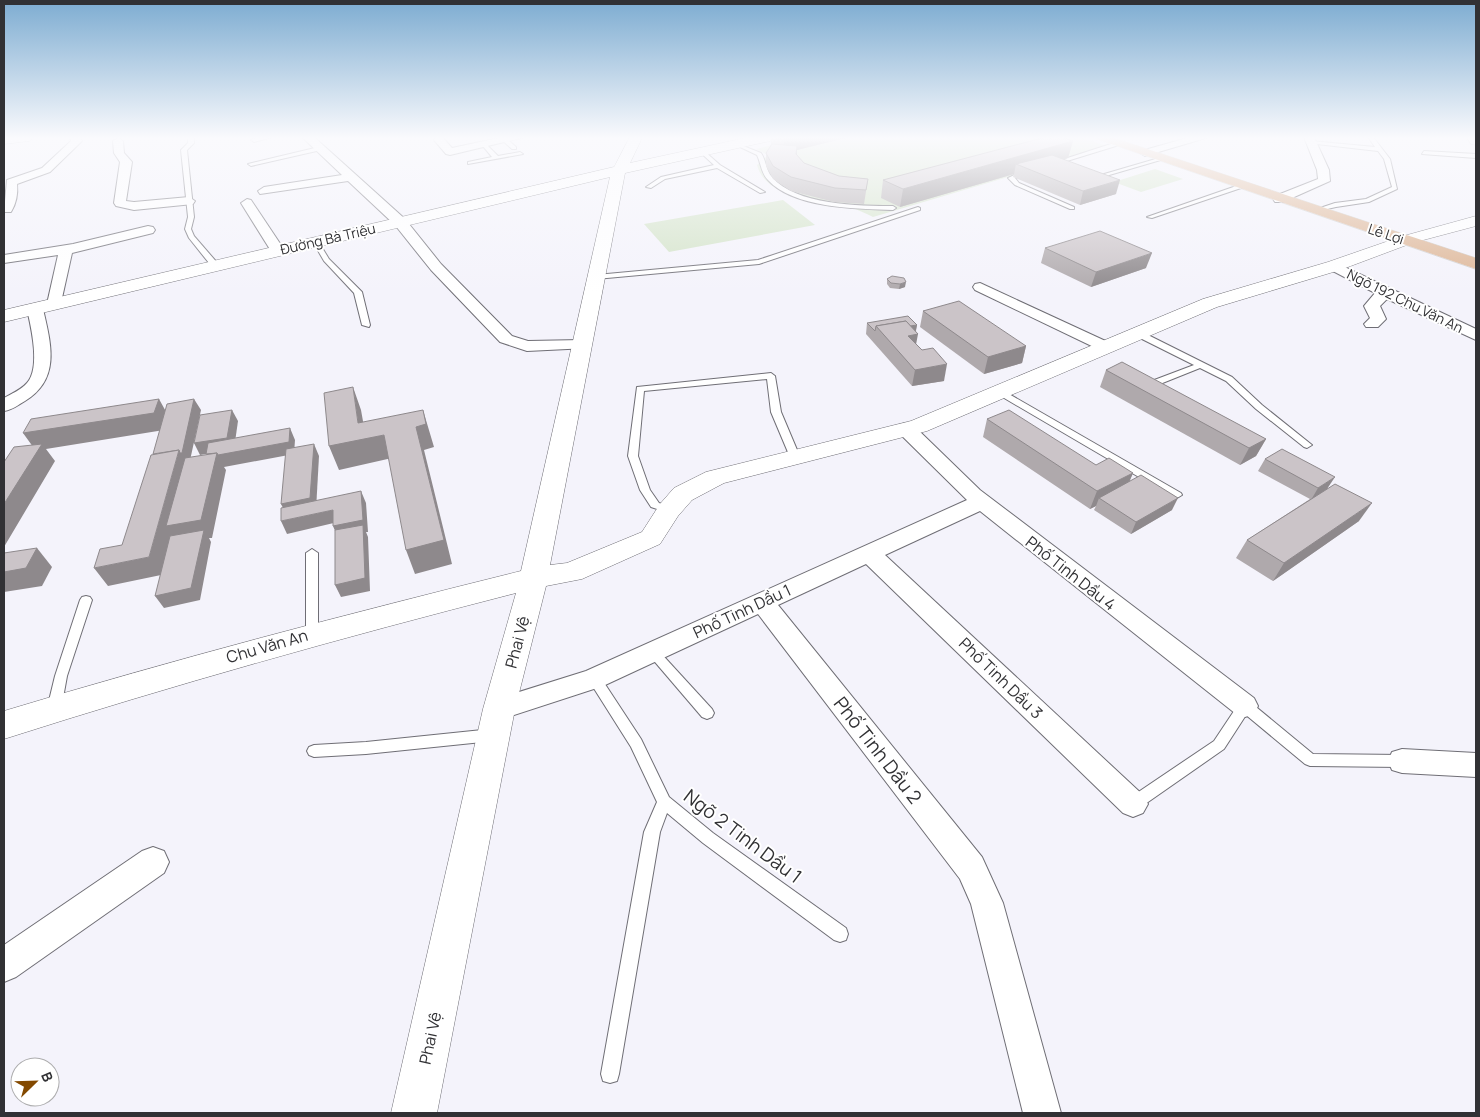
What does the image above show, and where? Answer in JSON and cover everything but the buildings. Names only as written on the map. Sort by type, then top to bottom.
[{"type":"main road","name":"Lê Lợi","points":[[1251,189],[1476,264]]},
{"type":"street","points":[[7,209],[12,189]]},
{"type":"street","points":[[122,189],[120,203],[124,204],[140,206],[189,200]]},
{"type":"street","points":[[264,191],[276,189]]},
{"type":"street","points":[[363,189],[400,222],[436,266],[506,339],[527,346],[582,345]]},
{"type":"street","name":"Đường Bà Triệu","points":[[4,316],[541,189]]},
{"type":"street","name":"Phai Vệ","points":[[414,1113],[496,722],[534,578],[614,189]]},
{"type":"street","points":[[1279,199],[1304,189]]},
{"type":"street","points":[[247,203],[278,251]]},
{"type":"street","points":[[115,218],[116,211],[124,204]]},
{"type":"street","name":"Chu Văn An","points":[[4,725],[148,680],[312,634],[534,578],[572,572],[651,538],[669,510],[683,494],[715,477],[906,429],[1002,393],[1210,303],[1334,266],[1406,240],[1476,221]]},
{"type":"street","points":[[4,259],[66,250],[104,238],[148,230]]},
{"type":"street","points":[[55,304],[66,250]]},
{"type":"street","name":"Ngõ 192 Chu Văn An","points":[[1334,266],[1386,293],[1476,335]]},
{"type":"street","points":[[980,287],[1106,347]]},
{"type":"street","points":[[1372,324],[1378,320],[1378,316],[1372,306],[1374,302],[1386,293]]},
{"type":"street","points":[[4,406],[35,386],[41,376],[39,329],[35,308]]},
{"type":"street","name":"Phố Tinh Dầu 4","points":[[906,429],[981,502],[1120,611],[1246,706]]},
{"type":"street","name":"Phố Tinh Dầu 1","points":[[496,722],[981,502]]},
{"type":"street","name":"Phố Tinh Dầu 3","points":[[870,553],[1133,804]]},
{"type":"street","name":"Phố Tinh Dầu 2","points":[[762,602],[971,868],[987,903],[1042,1113]]},
{"type":"street","points":[[1402,761],[1476,765]]},
{"type":"street","points":[[4,965],[152,862]]},
{"type":"lane","points":[[188,189],[191,218],[188,229],[191,237],[216,266]]},
{"type":"lane","points":[[757,189],[762,192]]},
{"type":"lane","points":[[788,189],[794,193],[828,202],[862,207],[893,208]]},
{"type":"lane","points":[[1029,189],[1072,208]]},
{"type":"lane","points":[[1150,217],[1233,189]]},
{"type":"lane","points":[[1316,211],[1335,205],[1367,201],[1393,189]]},
{"type":"lane","points":[[596,277],[759,262],[918,209]]},
{"type":"lane","points":[[316,242],[326,260],[358,292],[366,325]]},
{"type":"lane","points":[[1137,333],[1229,379],[1259,407],[1307,445]]},
{"type":"lane","points":[[1152,384],[1200,365]]},
{"type":"lane","points":[[669,510],[655,505],[645,490],[633,456],[640,390],[771,376],[776,412],[795,457]]},
{"type":"lane","points":[[1002,393],[1176,495]]},
{"type":"lane","points":[[312,553],[312,634]]},
{"type":"lane","points":[[54,709],[62,676],[86,600]]},
{"type":"lane","points":[[653,652],[707,713]]},
{"type":"lane","name":"Ngõ 2 Tinh Dầu 1","points":[[594,679],[636,743],[664,802],[708,838],[840,934]]},
{"type":"lane","points":[[1133,804],[1219,745],[1246,706],[1310,760],[1402,761]]},
{"type":"lane","points":[[314,751],[366,748],[496,722]]},
{"type":"lane","points":[[610,1074],[652,832],[664,802]]},
{"type":"green space","points":[[779,189],[967,189],[873,217],[855,209],[799,197]]},
{"type":"green space","points":[[1133,189],[1150,189],[1141,192]]},
{"type":"green space","points":[[783,200],[815,225],[669,252],[644,224]]}]
